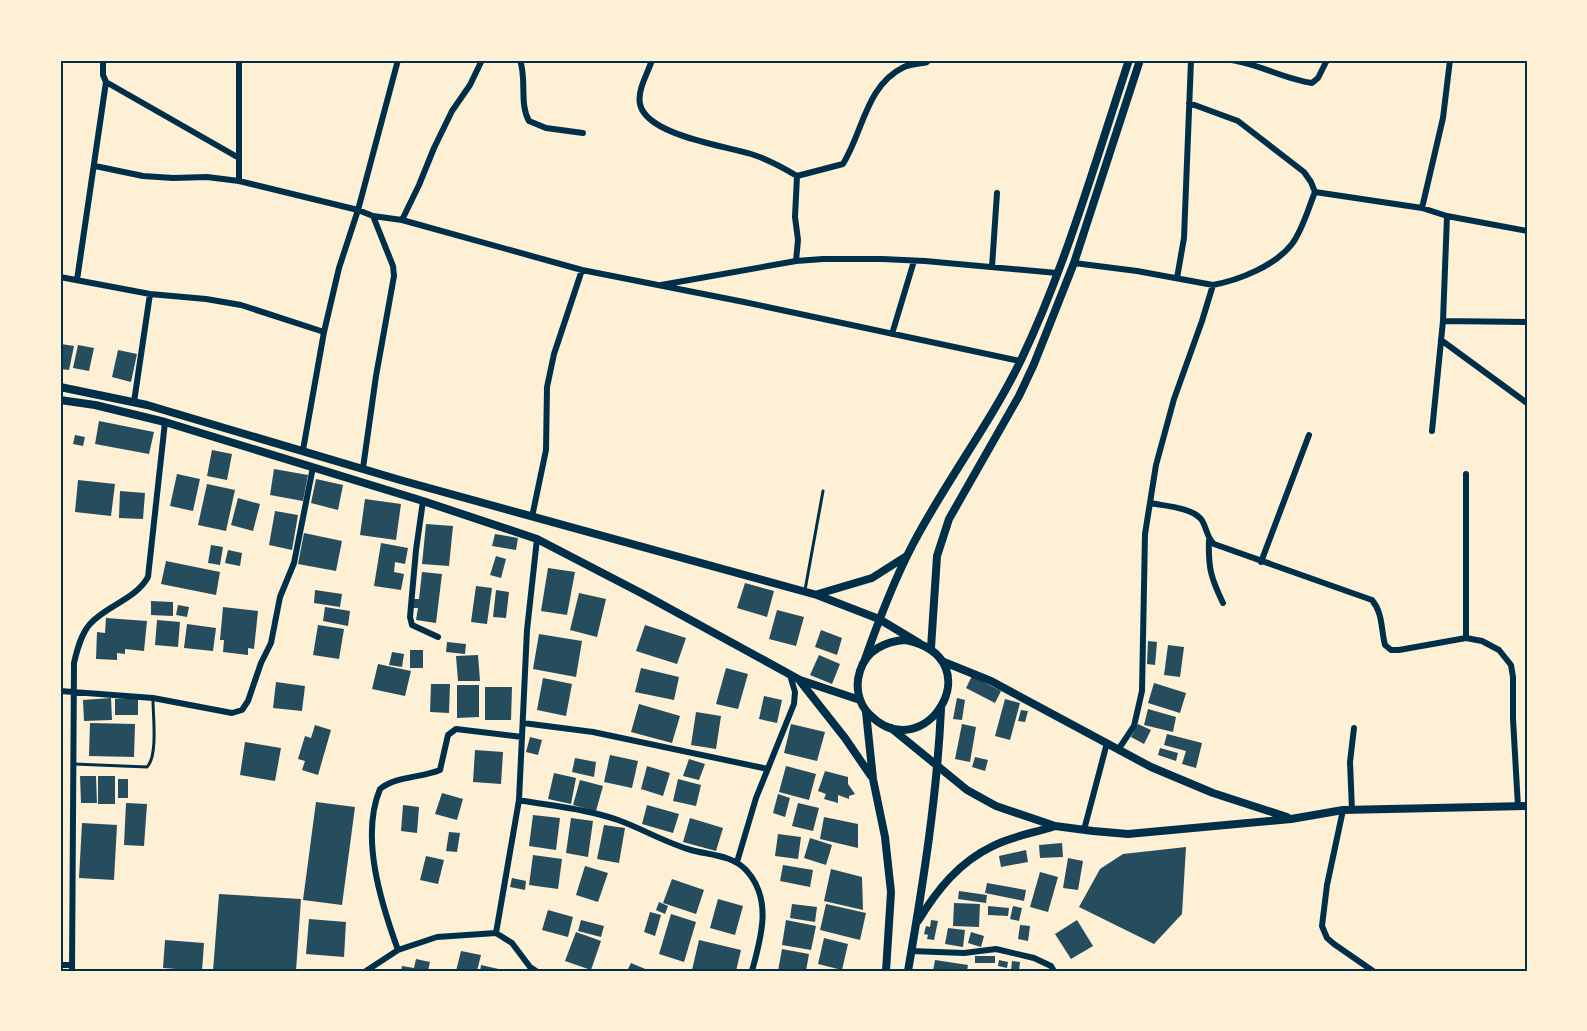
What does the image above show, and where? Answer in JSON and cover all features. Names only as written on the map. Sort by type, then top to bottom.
[{"type":"main road","points":[[886,971],[891,892],[885,837],[873,779],[866,712],[860,700],[858,681],[879,618],[907,555],[1020,361],[1042,313],[1129,60]]},
{"type":"main road","points":[[931,648],[937,556],[949,519],[1019,396],[1034,364],[1074,263],[1140,60]]},
{"type":"main road","points":[[60,387],[134,402],[532,517],[817,594],[879,618],[931,648],[944,662],[948,681],[946,696],[940,709],[931,720],[919,727],[905,730],[891,728],[876,721],[866,712]]},
{"type":"main road","points":[[60,400],[95,405],[165,422],[423,501],[537,539],[800,680],[860,700]]},
{"type":"main road","points":[[817,594],[872,578],[894,566],[907,555]]},
{"type":"main road","points":[[864,662],[882,645],[894,641],[919,643]]},
{"type":"main road","points":[[800,680],[873,779]]},
{"type":"main road","points":[[908,971],[933,815],[938,768],[940,709]]},
{"type":"main road","points":[[915,927],[932,898],[953,873],[977,855],[993,845],[1055,826]]},
{"type":"street","points":[[77,280],[106,82],[103,75],[103,60]]},
{"type":"street","points":[[239,60],[239,181]]},
{"type":"street","points":[[303,450],[324,332],[339,268],[358,210],[398,60]]},
{"type":"street","points":[[402,220],[443,129],[470,85],[482,60]]},
{"type":"street","points":[[520,60],[524,72],[524,112],[529,121],[546,128],[583,133]]},
{"type":"street","points":[[652,60],[641,89],[640,105],[647,116],[661,127],[682,136],[752,154],[777,164],[797,176],[843,164],[853,148],[872,97],[888,78],[905,66],[927,62]]},
{"type":"street","points":[[1177,278],[1185,238],[1191,60]]},
{"type":"street","points":[[1231,60],[1245,62],[1301,82],[1312,83],[1318,78],[1326,60]]},
{"type":"street","points":[[1422,208],[1443,118],[1450,60]]},
{"type":"street","points":[[106,82],[239,158]]},
{"type":"street","points":[[1074,263],[1213,285],[1250,272],[1282,254],[1292,244],[1302,226],[1315,192],[1304,172],[1238,121],[1189,103]]},
{"type":"street","points":[[95,166],[142,176],[207,177],[239,181],[358,210],[373,216],[402,220],[582,270],[1020,361]]},
{"type":"street","points":[[796,261],[797,176]]},
{"type":"street","points":[[1315,192],[1422,208],[1447,216],[1527,231]]},
{"type":"street","points":[[992,267],[997,194]]},
{"type":"street","points":[[363,468],[376,375],[394,276],[393,266],[373,216]]},
{"type":"street","points":[[1432,431],[1443,321],[1447,216]]},
{"type":"street","points":[[657,285],[796,261],[882,259],[1057,273]]},
{"type":"street","points":[[892,334],[914,261]]},
{"type":"street","points":[[532,517],[546,450],[547,387],[554,354],[582,270]]},
{"type":"street","points":[[60,277],[150,294],[241,305],[324,332]]},
{"type":"street","points":[[1118,750],[1134,726],[1142,691],[1145,534],[1162,442],[1213,285]]},
{"type":"street","points":[[134,402],[150,294]]},
{"type":"street","points":[[1443,321],[1527,322]]},
{"type":"street","points":[[1441,340],[1527,403]]},
{"type":"street","points":[[60,965],[72,968],[74,663],[88,626],[98,616],[134,593],[148,577],[165,422]]},
{"type":"street","points":[[1261,562],[1309,435]]},
{"type":"street","points":[[60,692],[153,698],[232,713],[242,710],[248,701],[261,663],[271,643],[280,597],[294,563],[313,467]]},
{"type":"street","points":[[1466,474],[1466,638]]},
{"type":"street","points":[[423,501],[410,617],[412,625],[438,637]]},
{"type":"street","points":[[1150,503],[1186,510],[1201,519],[1209,540],[1208,564],[1223,603]]},
{"type":"street","points":[[496,933],[519,800],[527,630],[537,539]]},
{"type":"street","points":[[1209,540],[1261,562],[1372,600],[1381,616],[1385,645],[1391,650],[1466,638],[1482,641],[1499,650],[1511,665],[1514,677],[1513,718],[1518,807]]},
{"type":"street","points":[[944,662],[991,681],[1151,767],[1213,793],[1291,819]]},
{"type":"street","points":[[737,862],[756,798],[794,704],[795,692],[789,674]]},
{"type":"street","points":[[523,723],[593,732],[768,769]]},
{"type":"street","points":[[891,728],[938,768],[968,790],[996,806],[1055,826],[1083,830],[1128,834],[1291,819],[1348,810],[1527,806]]},
{"type":"street","points":[[1354,728],[1348,810],[1327,885],[1322,926],[1327,938],[1373,971]]},
{"type":"street","points":[[398,950],[377,883],[374,862],[372,828],[380,789],[386,784],[430,775],[440,770],[448,735],[456,729],[522,736]]},
{"type":"street","points":[[1083,830],[1107,743]]},
{"type":"street","points":[[519,800],[616,820],[678,845],[737,862],[752,879],[761,902],[763,928],[752,971]]},
{"type":"street","points":[[366,971],[398,950],[437,937],[496,933],[512,943],[530,967],[536,971]]},
{"type":"street","points":[[911,951],[964,953],[996,949],[1034,958],[1051,966],[1054,971]]},
{"type":"lane","points":[[805,591],[823,491]]},
{"type":"lane","points":[[74,764],[147,767],[152,762],[153,752],[153,698]]},
{"type":"building","points":[[61,344],[74,346],[69,370],[60,369]]},
{"type":"building","points":[[78,345],[94,348],[89,371],[73,368]]},
{"type":"building","points":[[118,350],[137,354],[131,382],[112,377]]},
{"type":"building","points":[[99,421],[154,432],[149,454],[95,444]]},
{"type":"building","points":[[75,435],[85,437],[83,446],[73,444]]},
{"type":"building","points":[[212,450],[232,454],[227,480],[207,476]]},
{"type":"building","points":[[274,469],[308,475],[303,501],[270,495]]},
{"type":"building","points":[[177,474],[200,479],[193,511],[170,506]]},
{"type":"building","points":[[316,479],[343,485],[338,510],[311,503]]},
{"type":"building","points":[[78,480],[115,484],[111,516],[75,512]]},
{"type":"building","points":[[207,484],[235,490],[226,531],[198,525]]},
{"type":"building","points":[[120,491],[145,493],[143,519],[119,518]]},
{"type":"building","points":[[238,498],[260,504],[253,531],[231,525]]},
{"type":"building","points":[[365,499],[401,504],[396,540],[360,535]]},
{"type":"building","points":[[275,511],[298,515],[292,550],[269,545]]},
{"type":"building","points":[[426,524],[453,526],[449,566],[422,564]]},
{"type":"building","points":[[304,533],[342,541],[336,571],[298,564]]},
{"type":"building","points":[[495,534],[518,538],[516,550],[492,546]]},
{"type":"building","points":[[381,543],[408,548],[405,564],[395,562],[394,572],[404,574],[401,590],[374,586]]},
{"type":"building","points":[[211,545],[223,547],[220,565],[208,563]]},
{"type":"building","points":[[228,550],[242,553],[240,566],[225,563]]},
{"type":"building","points":[[496,556],[506,559],[501,578],[490,575]]},
{"type":"building","points":[[166,561],[220,572],[216,595],[161,584]]},
{"type":"building","points":[[548,568],[575,572],[567,615],[541,611]]},
{"type":"building","points":[[422,572],[442,574],[436,623],[416,620],[418,608],[413,608],[414,599],[419,599]]},
{"type":"building","points":[[745,583],[774,591],[767,617],[737,608]]},
{"type":"building","points":[[476,586],[492,588],[487,624],[471,622]]},
{"type":"building","points":[[315,590],[342,594],[340,607],[314,603]]},
{"type":"building","points":[[496,590],[509,592],[506,618],[493,617]]},
{"type":"building","points":[[579,593],[606,599],[597,637],[570,630]]},
{"type":"building","points":[[151,601],[173,602],[173,616],[151,615]]},
{"type":"building","points":[[178,605],[189,607],[187,617],[176,615]]},
{"type":"building","points":[[223,607],[258,611],[254,649],[248,648],[248,655],[223,652],[224,640],[220,640]]},
{"type":"building","points":[[325,607],[350,611],[348,626],[323,621]]},
{"type":"building","points":[[777,610],[804,617],[796,646],[769,639]]},
{"type":"building","points":[[106,618],[147,621],[144,651],[125,649],[125,654],[117,653],[117,660],[96,659],[97,632],[105,633]]},
{"type":"building","points":[[157,620],[180,622],[178,647],[155,645]]},
{"type":"building","points":[[187,624],[216,628],[213,651],[184,648]]},
{"type":"building","points":[[318,625],[344,629],[339,659],[313,655]]},
{"type":"building","points":[[645,625],[686,638],[677,664],[636,651]]},
{"type":"building","points":[[821,630],[842,638],[837,655],[815,647]]},
{"type":"building","points":[[539,634],[582,641],[576,677],[533,669]]},
{"type":"building","points":[[1148,641],[1157,642],[1155,665],[1147,664]]},
{"type":"building","points":[[447,642],[466,644],[465,654],[446,652]]},
{"type":"building","points":[[1168,645],[1184,647],[1180,677],[1164,675]]},
{"type":"building","points":[[410,650],[423,650],[423,668],[410,668]]},
{"type":"building","points":[[392,652],[404,654],[402,667],[389,665]]},
{"type":"building","points":[[478,655],[480,681],[458,681],[456,656]]},
{"type":"building","points":[[819,655],[840,664],[832,684],[810,675]]},
{"type":"building","points":[[378,664],[411,671],[405,696],[372,689]]},
{"type":"building","points":[[641,668],[679,677],[674,700],[635,692]]},
{"type":"building","points":[[726,668],[748,674],[738,709],[716,704]]},
{"type":"building","points":[[972,676],[1001,691],[995,703],[966,688]]},
{"type":"building","points":[[543,678],[572,684],[566,716],[537,710]]},
{"type":"building","points":[[276,682],[305,686],[302,711],[273,708]]},
{"type":"building","points":[[1154,683],[1186,693],[1180,713],[1148,703]]},
{"type":"building","points":[[431,684],[450,684],[449,713],[430,712]]},
{"type":"building","points":[[457,685],[479,685],[479,717],[457,718]]},
{"type":"building","points":[[485,687],[512,687],[511,720],[485,720]]},
{"type":"building","points":[[764,696],[782,700],[777,723],[759,719]]},
{"type":"building","points":[[111,698],[112,720],[84,721],[83,700]]},
{"type":"building","points":[[138,698],[138,715],[115,715],[115,699]]},
{"type":"building","points":[[957,698],[965,700],[962,720],[953,719]]},
{"type":"building","points":[[1005,699],[1020,703],[1010,740],[995,736]]},
{"type":"building","points":[[639,704],[680,716],[672,743],[631,732]]},
{"type":"building","points":[[1148,709],[1176,717],[1173,732],[1144,725]]},
{"type":"building","points":[[1021,710],[1028,711],[1025,722],[1018,721]]},
{"type":"building","points":[[696,712],[721,716],[716,749],[691,745]]},
{"type":"building","points":[[90,723],[135,724],[134,757],[89,756]]},
{"type":"building","points":[[791,724],[825,732],[817,761],[784,753]]},
{"type":"building","points":[[962,724],[976,727],[970,762],[955,759]]},
{"type":"building","points":[[1138,724],[1151,730],[1144,744],[1131,737]]},
{"type":"building","points":[[315,725],[331,730],[318,775],[302,770],[305,761],[298,759],[305,736],[311,738]]},
{"type":"building","points":[[1167,734],[1202,743],[1196,768],[1182,764],[1186,751],[1164,745]]},
{"type":"building","points":[[530,737],[542,740],[538,755],[526,752]]},
{"type":"building","points":[[245,742],[281,748],[275,781],[240,775]]},
{"type":"building","points":[[1160,748],[1178,753],[1176,761],[1158,755]]},
{"type":"building","points":[[475,750],[503,752],[501,784],[473,782]]},
{"type":"building","points":[[610,755],[638,761],[632,788],[604,782]]},
{"type":"building","points":[[975,757],[988,760],[985,771],[972,767]]},
{"type":"building","points":[[575,758],[596,762],[594,777],[572,772]]},
{"type":"building","points":[[689,759],[705,764],[699,780],[683,776]]},
{"type":"building","points":[[647,766],[670,773],[663,796],[641,789]]},
{"type":"building","points":[[786,766],[816,774],[809,800],[779,792]]},
{"type":"building","points":[[825,771],[848,777],[848,784],[855,794],[849,796],[849,799],[838,795],[838,803],[824,799],[826,794],[818,791]]},
{"type":"building","points":[[554,773],[576,778],[571,804],[548,799]]},
{"type":"building","points":[[80,776],[96,776],[97,803],[81,803]]},
{"type":"building","points":[[98,776],[115,776],[115,804],[98,804]]},
{"type":"building","points":[[118,779],[128,779],[128,798],[118,798]]},
{"type":"building","points":[[678,779],[701,785],[696,806],[673,801]]},
{"type":"building","points":[[580,780],[603,786],[596,811],[573,805]]},
{"type":"building","points":[[442,793],[463,799],[457,820],[435,814]]},
{"type":"building","points":[[778,794],[790,798],[785,817],[773,813]]},
{"type":"building","points":[[316,802],[355,807],[342,905],[303,900]]},
{"type":"building","points":[[126,803],[147,804],[144,846],[124,845]]},
{"type":"building","points":[[798,803],[819,808],[813,831],[792,826]]},
{"type":"building","points":[[403,805],[419,807],[417,833],[401,831]]},
{"type":"building","points":[[647,805],[679,814],[673,833],[642,824]]},
{"type":"building","points":[[533,815],[560,818],[556,850],[529,846]]},
{"type":"building","points":[[824,817],[858,824],[858,848],[820,839]]},
{"type":"building","points":[[571,818],[593,821],[588,857],[566,853]]},
{"type":"building","points":[[690,818],[723,828],[716,851],[683,842]]},
{"type":"building","points":[[82,823],[117,825],[114,880],[79,878]]},
{"type":"building","points":[[604,825],[625,828],[619,863],[597,859]]},
{"type":"building","points":[[449,832],[460,833],[457,852],[446,851]]},
{"type":"building","points":[[778,834],[801,837],[798,859],[775,856]]},
{"type":"building","points":[[810,838],[832,845],[826,865],[804,858]]},
{"type":"building","points":[[1062,843],[1063,857],[1040,858],[1039,845]]},
{"type":"building","points":[[1186,847],[1182,914],[1154,944],[1079,907],[1100,869],[1123,854]]},
{"type":"building","points":[[1026,850],[1028,862],[1001,867],[999,856]]},
{"type":"building","points":[[533,855],[562,859],[558,889],[529,885]]},
{"type":"building","points":[[426,856],[444,860],[438,884],[420,880]]},
{"type":"building","points":[[1068,858],[1083,861],[1078,890],[1063,888]]},
{"type":"building","points":[[783,865],[813,870],[810,887],[780,881]]},
{"type":"building","points":[[585,866],[608,873],[598,902],[576,895]]},
{"type":"building","points":[[831,869],[862,877],[863,910],[824,901]]},
{"type":"building","points":[[1040,872],[1058,877],[1048,912],[1030,907]]},
{"type":"building","points":[[512,878],[526,881],[525,890],[510,887]]},
{"type":"building","points":[[672,879],[704,890],[696,914],[663,903]]},
{"type":"building","points":[[987,883],[1026,890],[1024,901],[985,893]]},
{"type":"building","points":[[959,891],[987,895],[986,903],[958,899]]},
{"type":"building","points":[[219,894],[301,899],[296,971],[213,971]]},
{"type":"building","points":[[718,899],[743,906],[735,935],[710,928]]},
{"type":"building","points":[[659,902],[668,906],[665,914],[656,910]]},
{"type":"building","points":[[954,903],[980,904],[979,927],[953,926]]},
{"type":"building","points":[[792,904],[817,907],[815,922],[790,918]]},
{"type":"building","points":[[826,904],[866,913],[860,940],[820,930]]},
{"type":"building","points":[[988,906],[1009,908],[1008,916],[988,915]]},
{"type":"building","points":[[1013,906],[1022,908],[1019,921],[1010,919]]},
{"type":"building","points":[[548,910],[573,917],[568,937],[542,930]]},
{"type":"building","points":[[650,912],[661,915],[655,936],[644,932]]},
{"type":"building","points":[[671,914],[696,922],[684,962],[659,954]]},
{"type":"building","points":[[309,919],[346,922],[344,957],[306,954]]},
{"type":"building","points":[[581,920],[604,926],[601,937],[578,931]]},
{"type":"building","points":[[786,920],[816,926],[811,950],[782,945]]},
{"type":"building","points":[[931,920],[938,921],[934,940],[927,939],[928,935],[924,934],[926,926],[930,927]]},
{"type":"building","points":[[1077,920],[1093,946],[1071,959],[1055,934]]},
{"type":"building","points":[[1020,925],[1030,926],[1028,941],[1018,939]]},
{"type":"building","points":[[948,928],[965,930],[963,947],[945,944]]},
{"type":"building","points":[[576,932],[601,941],[591,970],[565,961]]},
{"type":"building","points":[[971,932],[984,936],[981,947],[968,943]]},
{"type":"building","points":[[824,938],[848,944],[842,970],[818,964]]},
{"type":"building","points":[[165,940],[204,943],[202,971],[163,968]]},
{"type":"building","points":[[699,940],[741,950],[736,971],[692,970]]},
{"type":"building","points":[[782,949],[809,954],[806,971],[778,971]]},
{"type":"building","points":[[461,951],[481,955],[477,971],[456,971]]},
{"type":"building","points":[[975,956],[995,956],[995,963],[975,963]]},
{"type":"building","points":[[416,959],[430,962],[428,971],[401,971],[402,966],[414,968]]},
{"type":"building","points":[[935,960],[968,965],[967,971],[933,971]]},
{"type":"building","points":[[999,960],[1008,962],[1007,968],[998,966]]},
{"type":"building","points":[[1012,961],[1020,962],[1019,971],[1011,971]]},
{"type":"building","points":[[631,963],[650,971],[627,971]]},
{"type":"building","points":[[481,965],[503,970],[480,971]]}]
